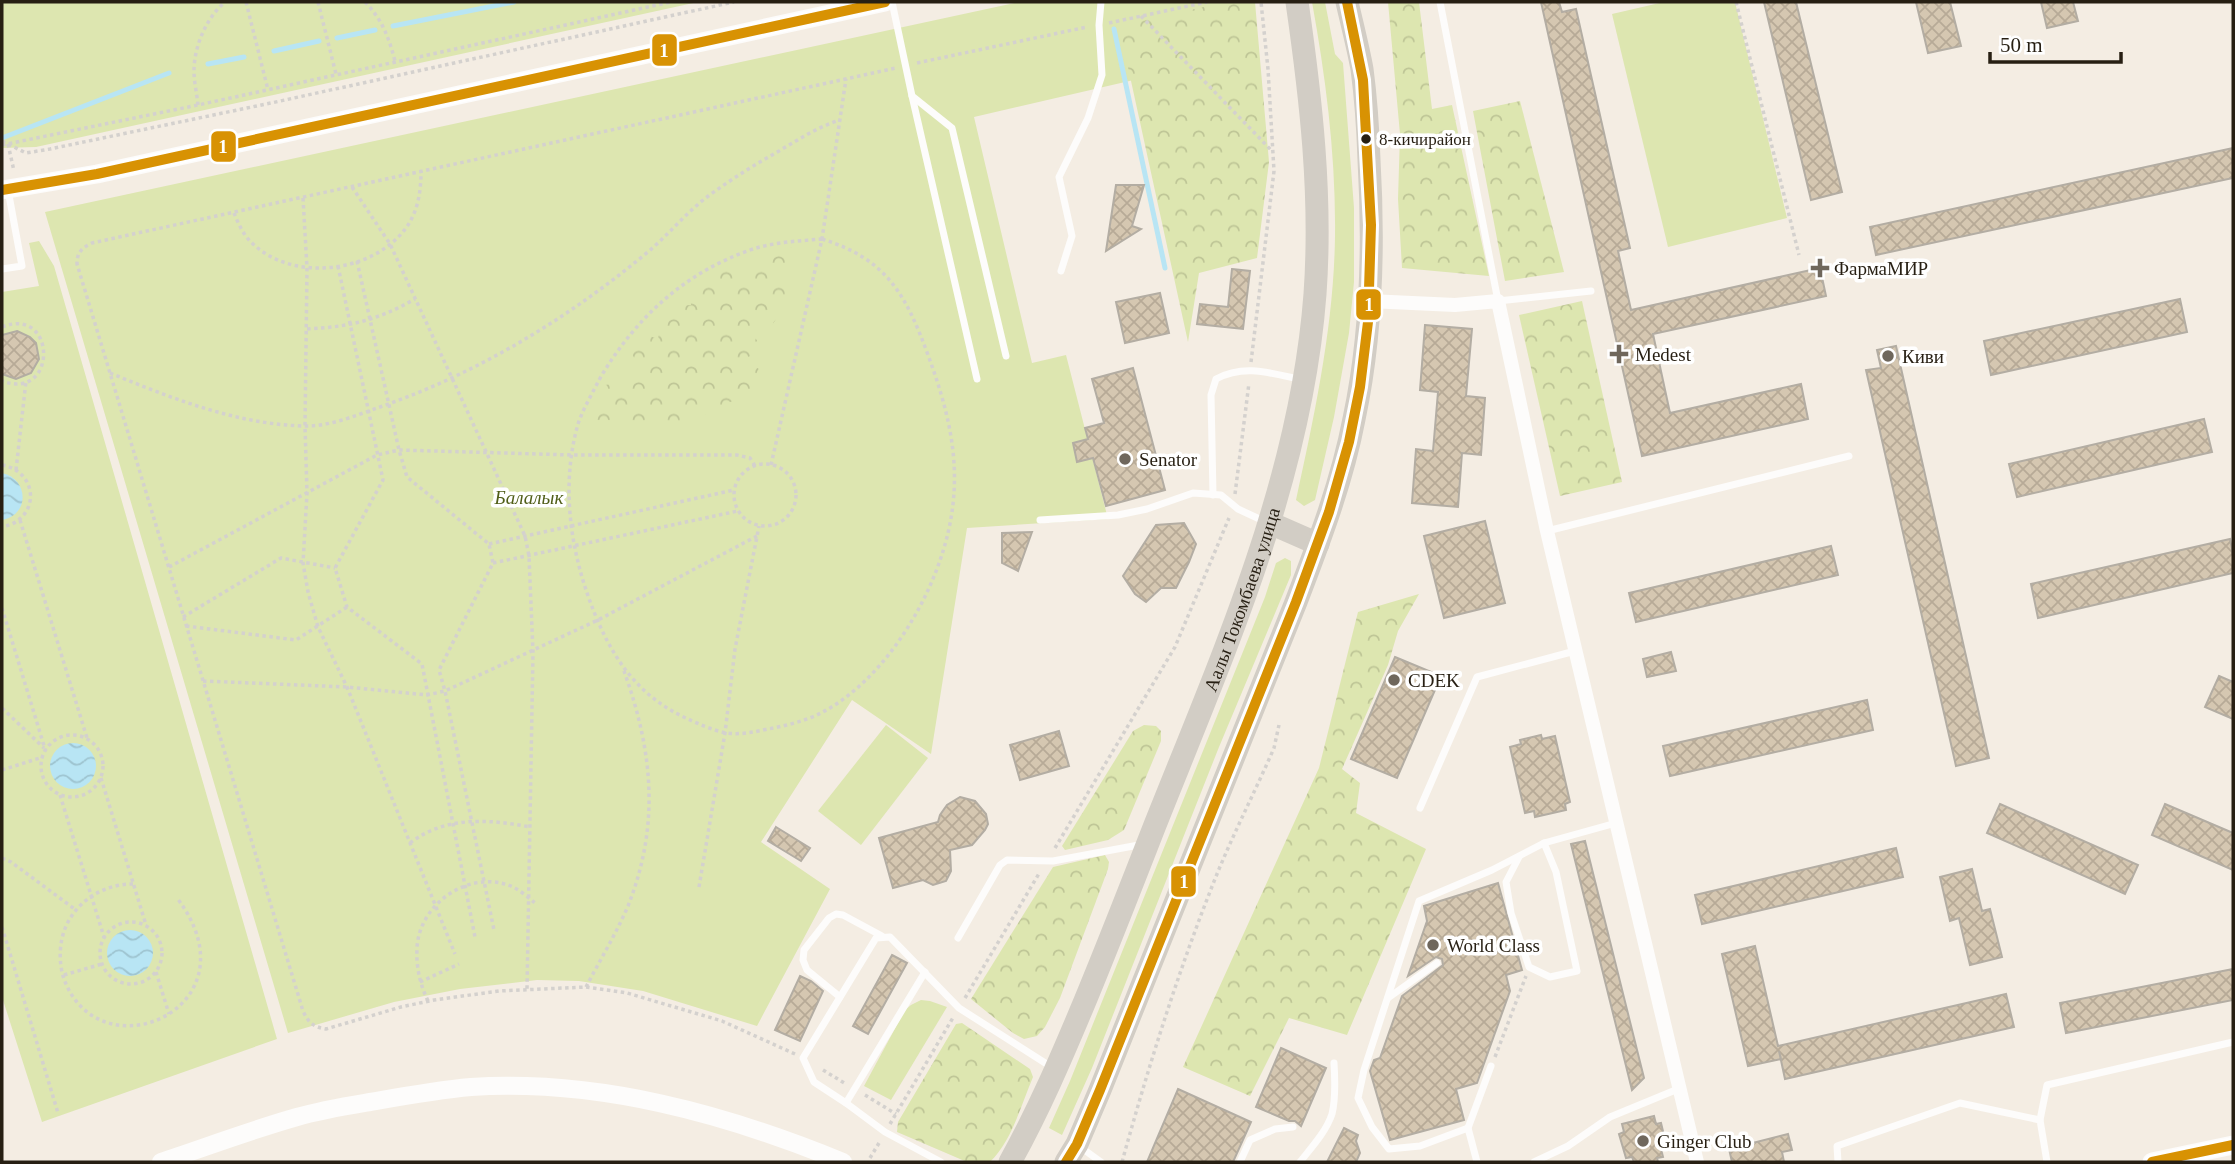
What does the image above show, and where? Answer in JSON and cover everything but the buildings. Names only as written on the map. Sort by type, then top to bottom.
[{"type":"main road","points":[[8,184],[97,174],[885,2]]},
{"type":"main road","name":"Аалы Токомбаева улица","points":[[1010,1162],[1032,1124],[1056,1070],[1148,844],[1251,583],[1270,523],[1303,380],[1315,298],[1318,205],[1314,139],[1297,2]]},
{"type":"main road","points":[[1072,1153],[1318,544],[1337,487],[1354,420],[1369,301],[1372,206],[1362,69],[1347,2]]},
{"type":"main road","points":[[1270,523],[1318,544]]},
{"type":"main road","points":[[2152,1162],[2233,1145]]},
{"type":"street","points":[[1369,301],[1455,305],[1498,301],[1547,531],[1697,1162]]},
{"type":"street","points":[[161,1162],[299,1116],[415,1094],[471,1087],[570,1090],[635,1098],[690,1110],[843,1162]]},
{"type":"lane","points":[[892,2],[977,379]]},
{"type":"lane","points":[[1061,271],[1072,236],[1059,177],[1088,118],[1102,75],[1099,25],[1101,2]]},
{"type":"lane","points":[[1440,2],[1498,301],[1591,290]]},
{"type":"lane","points":[[912,96],[952,128],[1006,356]]},
{"type":"lane","points":[[2,269],[22,266],[8,184]]},
{"type":"lane","points":[[1213,495],[1211,395],[1216,379],[1227,373],[1250,369],[1303,380]]},
{"type":"lane","points":[[1547,531],[1849,456]]},
{"type":"lane","points":[[1040,520],[1118,515],[1147,509],[1193,493],[1221,495],[1234,507],[1270,523]]},
{"type":"lane","points":[[1420,808],[1477,677],[1576,651]]},
{"type":"lane","points":[[1468,1128],[1420,1146],[1389,1149],[1371,1128],[1358,1098],[1364,1070],[1419,901],[1492,870],[1544,843],[1616,823]]},
{"type":"lane","points":[[1520,856],[1506,882],[1511,913],[1529,967],[1550,977],[1577,971],[1556,872],[1544,843]]},
{"type":"lane","points":[[958,938],[1000,865],[1007,860],[1048,860],[1148,844]]},
{"type":"lane","points":[[840,996],[807,970],[803,960],[804,950],[829,918],[836,914],[843,915],[882,936],[890,937],[959,1008],[1056,1070]]},
{"type":"lane","points":[[882,936],[876,938],[803,1058],[814,1082],[885,1132],[941,1162]]},
{"type":"lane","points":[[1387,998],[1437,963]]},
{"type":"lane","points":[[846,1102],[925,972]]},
{"type":"lane","points":[[2048,1162],[2040,1120],[2047,1085],[2233,1042]]},
{"type":"lane","points":[[1300,1162],[1332,1113],[1334,1063]]},
{"type":"lane","points":[[1477,1162],[1468,1128],[1491,1066]]},
{"type":"lane","points":[[1534,1162],[1568,1146],[1611,1117],[1678,1089]]},
{"type":"lane","points":[[1838,1162],[1837,1146],[1960,1103],[2040,1120]]},
{"type":"lane","points":[[1240,1162],[1250,1140],[1275,1129],[1293,1127]]},
{"type":"lane","points":[[1072,1153],[1101,1162]]},
{"type":"path","points":[[198,105],[194,71],[200,38],[217,8],[225,2]]},
{"type":"path","points":[[246,2],[268,90]]},
{"type":"path","points":[[318,2],[336,75]]},
{"type":"path","points":[[365,2],[376,13],[389,36],[396,62]]},
{"type":"path","points":[[8,144],[671,2]]},
{"type":"path","points":[[2,143],[26,153],[50,149],[734,2]]},
{"type":"path","points":[[896,1114],[803,1058],[722,1021],[626,993],[586,987],[499,991],[428,1001],[326,1029],[308,1022],[202,681],[77,264],[77,256],[82,248],[92,243],[1207,2]]},
{"type":"path","points":[[870,1158],[1175,647],[1234,507],[1274,171],[1261,2]]},
{"type":"path","points":[[1737,2],[1799,255]]},
{"type":"path","points":[[1141,16],[1273,151]]},
{"type":"path","points":[[771,465],[822,239],[846,79]]},
{"type":"path","points":[[110,373],[207,409],[264,422],[305,426],[369,411],[453,378],[517,344],[594,293],[648,251],[706,198],[748,169],[823,125],[840,120]]},
{"type":"path","points":[[8,144],[8,184]]},
{"type":"path","points":[[233,213],[250,241],[262,251],[289,265],[307,268],[338,266],[357,261],[390,244],[406,228],[419,197],[421,171]]},
{"type":"path","points":[[352,187],[390,244],[525,536],[530,556],[533,652],[527,989]]},
{"type":"path","points":[[303,198],[307,268],[307,493],[303,563],[307,592],[318,627],[347,687],[455,954]]},
{"type":"path","points":[[586,987],[627,906],[639,873],[646,839],[649,774],[637,706],[624,669],[598,620],[583,583],[574,546],[570,525],[573,455],[579,422],[616,351],[651,312],[684,283],[719,262],[757,248],[822,239],[860,254],[880,270],[900,293],[914,316],[938,384],[955,451],[955,482],[946,542],[918,611],[879,666],[851,692],[821,713],[783,727],[725,733],[693,722],[667,710],[624,669]]},
{"type":"path","points":[[357,261],[407,477],[489,544],[493,563],[439,670],[494,930]]},
{"type":"path","points":[[338,266],[383,480],[335,568],[347,607],[422,664],[475,937]]},
{"type":"path","points":[[307,329],[351,326],[393,312],[415,299]]},
{"type":"path","points":[[2,327],[10,324],[24,325],[35,332],[43,343],[43,363],[36,374],[26,381],[14,384],[2,381]]},
{"type":"path","points":[[16,470],[26,381]]},
{"type":"path","points":[[169,567],[377,455],[399,450],[573,455],[737,455],[750,458],[755,466]]},
{"type":"path","points":[[2,465],[16,470],[24,478],[31,494],[30,505],[20,520],[2,527]]},
{"type":"path","points":[[771,465],[787,473],[793,480],[797,497],[791,514],[785,520],[768,527],[759,526],[751,523],[738,511],[734,490],[742,475],[755,466],[771,465]]},
{"type":"path","points":[[489,544],[734,490]]},
{"type":"path","points":[[493,563],[738,511]]},
{"type":"path","points":[[20,520],[87,738]]},
{"type":"path","points":[[699,887],[725,733],[735,649],[759,526]]},
{"type":"path","points":[[202,681],[347,687],[427,695],[445,691],[598,620],[757,536]]},
{"type":"path","points":[[183,617],[281,558],[335,568]]},
{"type":"path","points":[[186,626],[296,640],[347,607]]},
{"type":"path","points":[[2,608],[46,750]]},
{"type":"path","points":[[2,708],[46,750]]},
{"type":"path","points":[[1122,1162],[1145,1079],[1183,966],[1213,883],[1274,748],[1279,725]]},
{"type":"path","points":[[67,735],[87,738],[102,755],[101,778],[95,787],[82,796],[61,795],[51,789],[41,770],[46,750],[52,741],[67,735]]},
{"type":"path","points":[[2,770],[43,757]]},
{"type":"path","points":[[101,778],[146,925]]},
{"type":"path","points":[[61,795],[104,937]]},
{"type":"path","points":[[410,843],[418,836],[472,820],[498,821],[530,827]]},
{"type":"path","points":[[2,858],[76,910]]},
{"type":"path","points":[[428,1001],[419,982],[417,947],[421,927],[435,905],[464,886],[484,882],[513,887],[536,903]]},
{"type":"path","points":[[133,884],[113,886],[92,896],[76,910],[62,938],[60,957],[63,976],[71,993],[88,1011],[104,1021],[142,1025],[169,1014],[189,996],[197,978],[201,947],[196,928],[177,898]]},
{"type":"path","points":[[137,922],[146,925],[156,934],[162,947],[161,961],[156,972],[146,980],[128,984],[111,977],[102,964],[100,949],[104,937],[112,928],[123,923],[137,922]]},
{"type":"path","points":[[2,927],[58,1113]]},
{"type":"path","points":[[63,976],[102,964]]},
{"type":"path","points":[[419,982],[459,964]]},
{"type":"path","points":[[1491,1066],[1529,967]]},
{"type":"path","points":[[156,972],[169,1014]]},
{"type":"green space","points":[[2,2],[698,2],[36,147],[2,148]]},
{"type":"green space","name":"Балалык","points":[[1019,2],[1235,2],[1246,54],[974,117],[1032,363],[1066,355],[1108,519],[967,528],[931,754],[852,700],[761,842],[830,889],[757,1026],[643,991],[579,981],[537,980],[460,989],[394,1002],[288,1033],[45,212]]},
{"type":"green space","points":[[1226,2],[1255,2],[1269,162],[1257,258],[1199,273],[1188,342],[1119,26]]},
{"type":"green space","points":[[1312,2],[1325,2],[1335,54],[1343,63],[1354,208],[1354,282],[1349,333],[1334,417],[1315,500],[1304,506],[1296,500],[1327,335],[1335,236],[1329,118]]},
{"type":"green space","points":[[1388,2],[1419,2],[1432,109],[1452,105],[1489,276],[1402,268],[1398,199],[1400,134]]},
{"type":"green space","points":[[1664,2],[1735,2],[1787,218],[1668,247],[1612,14]]},
{"type":"green space","points":[[1520,101],[1564,272],[1505,281],[1473,111]]},
{"type":"green space","points":[[39,241],[54,266],[277,1039],[42,1122],[2,997],[2,292],[39,286],[29,243]]},
{"type":"green space","points":[[792,247],[785,307],[769,329],[755,327],[751,333],[760,344],[753,354],[742,358],[739,364],[742,369],[758,368],[761,375],[755,378],[753,388],[746,396],[717,407],[694,421],[590,420],[605,385],[633,381],[638,369],[631,350],[644,334],[658,339],[662,316],[677,306],[691,305],[690,288],[706,276],[732,263],[742,275],[753,272],[750,255]]},
{"type":"green space","points":[[1582,301],[1622,482],[1560,496],[1519,315]]},
{"type":"green space","points":[[1285,558],[1291,561],[1291,575],[1219,747],[1092,1068],[1062,1135],[1049,1128],[1265,597],[1276,563]]},
{"type":"green space","points":[[1419,594],[1398,631],[1388,665],[1342,769],[1360,783],[1356,813],[1426,849],[1347,1035],[1289,1018],[1250,1096],[1183,1067],[1319,768],[1358,612]]},
{"type":"green space","points":[[886,725],[928,758],[861,845],[818,811]]},
{"type":"green space","points":[[1144,725],[1156,726],[1161,731],[1161,741],[1124,830],[1108,840],[1065,850],[1062,846],[1133,731]]},
{"type":"green space","points":[[1105,855],[1109,862],[1108,869],[1060,998],[1045,1027],[1037,1036],[1024,1039],[971,999],[1053,867]]},
{"type":"green space","points":[[921,1000],[947,1007],[891,1100],[864,1086],[905,1010]]},
{"type":"green space","points":[[962,1023],[1030,1069],[1033,1077],[1010,1133],[990,1162],[967,1162],[897,1132],[898,1122],[956,1024]]},
{"type":"water","points":[[2,473],[17,482],[23,497],[18,511],[2,520]]},
{"type":"water","points":[[73,743],[90,749],[96,766],[90,783],[73,789],[56,783],[50,766],[56,749]]},
{"type":"water","points":[[130,930],[147,936],[153,953],[147,970],[130,976],[113,970],[107,953],[113,936]]},
{"type":"waterway","points":[[393,26],[514,2]]},
{"type":"waterway","points":[[1114,29],[1165,268]]},
{"type":"waterway","points":[[337,38],[375,30]]},
{"type":"waterway","points":[[274,51],[319,41]]},
{"type":"waterway","points":[[208,64],[244,57]]},
{"type":"waterway","points":[[2,138],[169,73]]},
{"type":"transit line","name":"1","points":[[2,190],[97,174],[885,2]]},
{"type":"transit line","name":"1","points":[[1066,1162],[1077,1144],[1100,1090],[1296,602],[1329,512],[1349,442],[1360,387],[1368,322],[1371,225],[1363,80],[1347,2]]},
{"type":"transit line","name":"1","points":[[2152,1162],[2233,1145]]},
{"type":"place","name":"8-кичирайон","points":[[1366,139]]},
{"type":"place","name":"ФармаМИР","points":[[1820,268]]},
{"type":"place","name":"Medest","points":[[1619,354]]},
{"type":"place","name":"Киви","points":[[1888,356]]},
{"type":"place","name":"Senator","points":[[1125,459]]},
{"type":"place","name":"CDEK","points":[[1394,680]]},
{"type":"place","name":"World Class","points":[[1433,945]]},
{"type":"place","name":"Ginger Club","points":[[1643,1141]]}]
